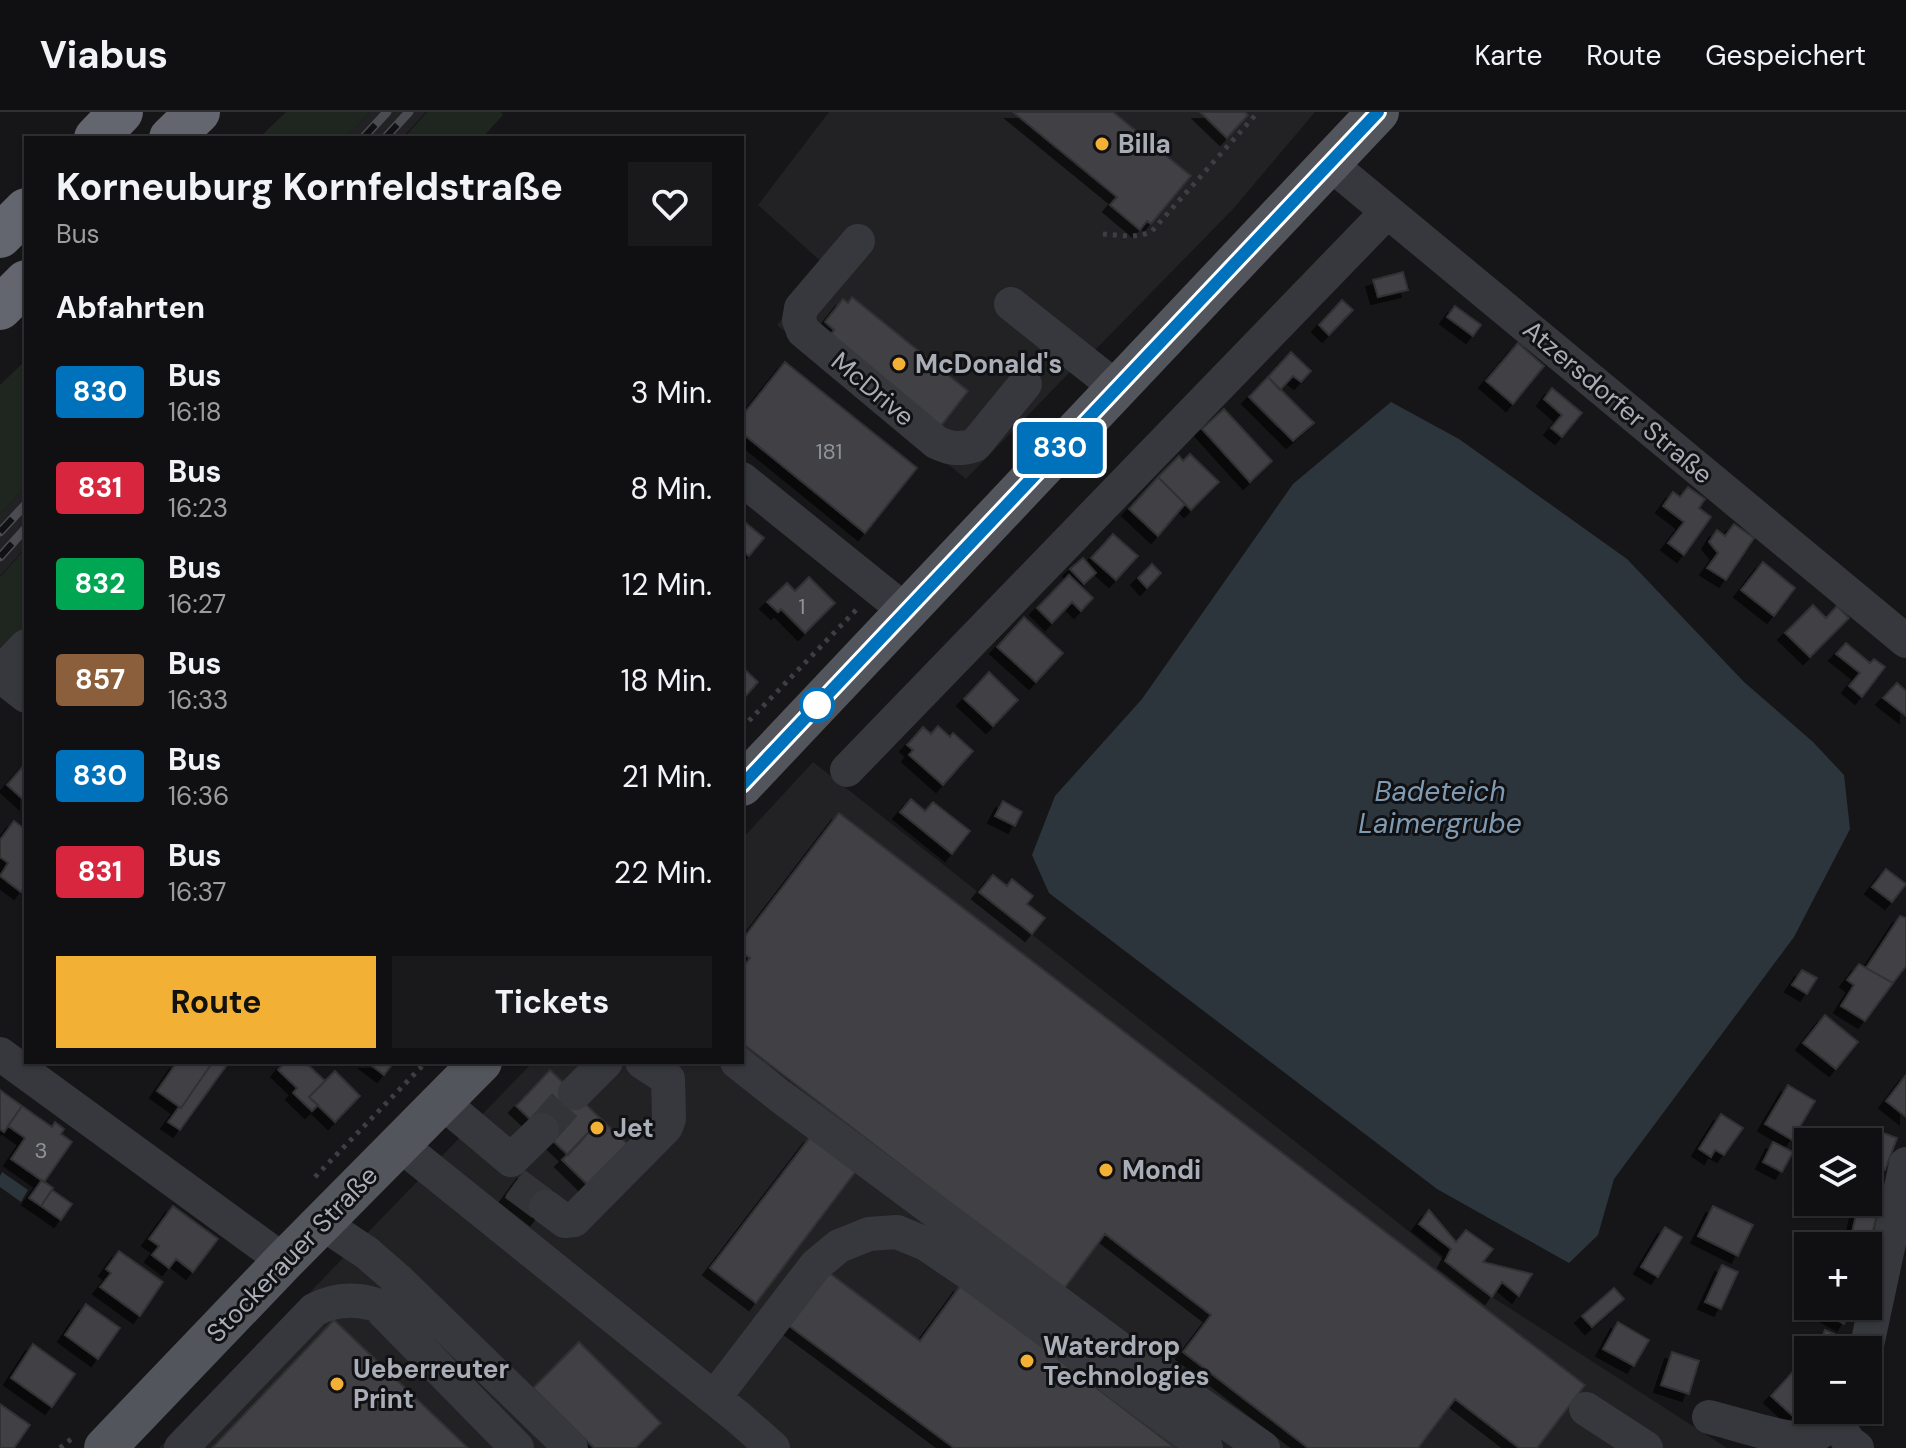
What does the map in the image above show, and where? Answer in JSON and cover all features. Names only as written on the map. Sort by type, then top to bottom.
[{"type":"highway","points":[[98,136],[121,112]]},
{"type":"highway","points":[[173,136],[198,112]]},
{"type":"highway","points":[[0,236],[24,212]]},
{"type":"highway","points":[[0,308],[24,284]]},
{"type":"main road","points":[[744,783],[1378,112]]},
{"type":"main road","name":"Stockerauer Straße","points":[[105,1448],[479,1064]]},
{"type":"street","name":"Atzersdorfer Straße","points":[[1329,163],[1906,641]]},
{"type":"street","points":[[847,770],[1387,212]]},
{"type":"street","name":"McDrive","points":[[858,241],[801,308],[799,320],[803,331],[936,442],[949,449],[975,445],[1025,384]]},
{"type":"street","points":[[1011,304],[1117,388]]},
{"type":"street","points":[[744,481],[907,612]]},
{"type":"street","points":[[19,691],[5,668],[24,648]]},
{"type":"street","points":[[0,1054],[284,1261]]},
{"type":"street","points":[[575,1093],[604,1064]]},
{"type":"street","points":[[546,1207],[565,1221],[574,1220],[668,1123],[668,1079],[645,1064]]},
{"type":"street","points":[[740,1064],[1123,1351],[1263,1448]]},
{"type":"street","points":[[441,1101],[513,1172],[542,1130]]},
{"type":"street","points":[[399,1144],[773,1448]]},
{"type":"street","points":[[1869,1336],[1906,1164]]},
{"type":"street","points":[[322,1223],[367,1253],[398,1280],[571,1448]]},
{"type":"street","points":[[714,1398],[816,1265],[839,1246],[869,1234],[897,1232],[926,1244],[973,1276],[1206,1448]]},
{"type":"street","points":[[181,1448],[314,1310],[339,1301],[361,1300],[377,1305],[517,1448]]},
{"type":"street","points":[[1586,1409],[1646,1448]]},
{"type":"street","points":[[1709,1417],[1791,1438],[1809,1438],[1829,1424]]},
{"type":"street","points":[[1841,1424],[1849,1442],[1857,1448]]},
{"type":"path","points":[[1103,234],[1131,236],[1146,235],[1152,231],[1258,112]]},
{"type":"shaded area","points":[[286,112],[370,112],[348,136],[261,136]]},
{"type":"shaded area","points":[[370,112],[426,112],[404,136],[348,136]]},
{"type":"shaded area","points":[[427,112],[501,112],[503,115],[484,136],[406,136]]},
{"type":"shaded area","points":[[829,112],[1315,112],[1233,209],[966,479],[777,325],[825,265],[758,205]]},
{"type":"shaded area","points":[[24,362],[24,488],[0,514],[0,385]]},
{"type":"shaded area","points":[[24,488],[24,549],[0,576],[0,514]]},
{"type":"shaded area","points":[[24,550],[24,641],[0,667],[0,577]]},
{"type":"shaded area","points":[[813,762],[1492,1297],[1727,1448],[159,1448],[531,1064],[744,1064],[744,837]]},
{"type":"water","name":"Badeteich Laimergrube","points":[[1391,402],[1459,439],[1627,559],[1744,682],[1813,742],[1844,775],[1850,829],[1794,937],[1614,1179],[1598,1235],[1569,1263],[1437,1189],[1049,893],[1032,855],[1055,796],[1142,699],[1293,484]]},
{"type":"water","points":[[2,1172],[28,1190],[21,1202],[0,1187]]},
{"type":"building","name":"Billa","points":[[1013,112],[1113,112],[1191,176],[1151,224],[1147,221],[1140,230],[1110,205],[1117,197]]},
{"type":"building","points":[[1200,112],[1245,112],[1248,115],[1227,138]]},
{"type":"building","points":[[1403,272],[1408,290],[1378,297],[1373,280]]},
{"type":"building","name":"McDonald's","points":[[852,297],[968,391],[940,427],[829,337],[834,330],[825,322],[843,299],[848,303]]},
{"type":"building","points":[[1342,300],[1353,310],[1329,335],[1319,325]]},
{"type":"building","points":[[1455,306],[1481,325],[1473,336],[1447,317]]},
{"type":"building","points":[[1518,343],[1544,366],[1513,404],[1486,381]]},
{"type":"building","points":[[1291,352],[1311,371],[1301,382],[1293,376],[1280,390],[1268,377]]},
{"type":"building","points":[[785,362],[917,468],[865,533],[744,435],[744,413]]},
{"type":"building","points":[[1268,377],[1314,423],[1293,441],[1249,397]]},
{"type":"building","points":[[1552,388],[1582,413],[1562,437],[1551,428],[1562,415],[1544,399]]},
{"type":"building","points":[[1224,409],[1272,461],[1250,482],[1202,429]]},
{"type":"building","points":[[1190,454],[1219,482],[1191,510],[1158,477],[1179,456],[1183,461]]},
{"type":"building","points":[[1158,477],[1185,504],[1158,536],[1129,509]]},
{"type":"building","points":[[1688,487],[1705,499],[1699,508],[1711,517],[1684,555],[1668,543],[1684,522],[1663,506],[1673,492],[1680,497]]},
{"type":"building","points":[[744,522],[764,538],[749,556],[744,552]]},
{"type":"building","points":[[1734,524],[1754,538],[1726,580],[1707,568],[1718,553],[1709,542],[1717,530],[1725,536]]},
{"type":"building","points":[[1113,534],[1138,556],[1116,580],[1091,558]]},
{"type":"building","points":[[1083,558],[1096,573],[1084,584],[1070,569]]},
{"type":"building","points":[[1763,562],[1795,588],[1774,616],[1741,590]]},
{"type":"building","points":[[1152,564],[1161,573],[1147,588],[1138,578]]},
{"type":"building","points":[[1069,575],[1093,598],[1081,611],[1072,602],[1052,623],[1037,608]]},
{"type":"building","points":[[809,577],[835,603],[805,633],[781,609],[778,612],[767,602],[787,583],[795,591]]},
{"type":"building","points":[[1813,605],[1826,618],[1837,606],[1849,618],[1810,657],[1785,633]]},
{"type":"building","points":[[1024,617],[1063,653],[1036,682],[997,647]]},
{"type":"building","points":[[1846,643],[1870,663],[1874,659],[1885,667],[1862,697],[1849,686],[1860,673],[1836,654]]},
{"type":"building","points":[[744,669],[758,682],[744,698]]},
{"type":"building","points":[[989,672],[1018,700],[993,726],[964,699]]},
{"type":"building","points":[[1897,683],[1906,691],[1906,716],[1883,698]]},
{"type":"building","points":[[938,726],[950,737],[953,733],[973,751],[943,785],[909,755],[913,750],[907,745],[923,727],[931,734]]},
{"type":"building","points":[[24,765],[24,800],[7,785]]},
{"type":"building","points":[[911,799],[925,811],[933,802],[970,831],[952,854],[900,812]]},
{"type":"building","points":[[1003,801],[1022,812],[1015,826],[995,816]]},
{"type":"building","name":"Mondi","points":[[839,813],[1585,1385],[1537,1448],[1519,1448],[1455,1399],[1418,1448],[1308,1448],[1183,1352],[1211,1315],[1105,1234],[1063,1290],[744,1045],[744,966],[750,958],[744,954],[744,937]]},
{"type":"building","points":[[14,821],[24,828],[24,888],[21,892],[0,876],[8,863],[0,857],[0,840]]},
{"type":"building","points":[[1886,869],[1906,884],[1892,902],[1872,887]]},
{"type":"building","points":[[993,875],[1007,886],[1012,879],[1033,896],[1027,904],[1045,918],[1032,934],[979,892]]},
{"type":"building","points":[[1900,916],[1906,918],[1906,966],[1893,983],[1866,968]]},
{"type":"building","points":[[1859,964],[1893,983],[1865,1021],[1841,1006],[1854,985],[1847,980]]},
{"type":"building","points":[[1802,970],[1817,978],[1807,994],[1792,985]]},
{"type":"building","points":[[1825,1015],[1858,1042],[1836,1069],[1803,1043]]},
{"type":"building","points":[[176,1064],[211,1064],[181,1108],[157,1091]]},
{"type":"building","points":[[211,1064],[228,1064],[180,1130],[168,1122]]},
{"type":"building","points":[[283,1064],[307,1064],[325,1081],[309,1097],[318,1105],[312,1111],[293,1093],[297,1088],[278,1070]]},
{"type":"building","points":[[370,1064],[392,1064],[384,1075]]},
{"type":"building","points":[[550,1070],[601,1119],[568,1155],[516,1106]]},
{"type":"building","points":[[335,1071],[360,1096],[335,1122],[309,1097]]},
{"type":"building","points":[[1906,1075],[1906,1117],[1886,1101]]},
{"type":"building","points":[[1788,1085],[1815,1101],[1799,1128],[1794,1128],[1792,1140],[1765,1124]]},
{"type":"building","points":[[0,1090],[22,1106],[4,1132],[0,1129]]},
{"type":"building","points":[[22,1106],[52,1127],[55,1122],[64,1129],[61,1134],[72,1142],[44,1182],[11,1159],[25,1138],[8,1126]]},
{"type":"building","points":[[1721,1114],[1743,1128],[1724,1155],[1715,1150],[1711,1157],[1699,1149]]},
{"type":"building","points":[[601,1119],[632,1148],[592,1189],[562,1160]]},
{"type":"building","points":[[1882,1132],[1897,1138],[1885,1170],[1882,1169]]},
{"type":"building","points":[[811,1136],[856,1171],[756,1303],[710,1268]]},
{"type":"building","points":[[1773,1142],[1793,1152],[1782,1172],[1763,1162]]},
{"type":"building","points":[[524,1172],[554,1196],[537,1218],[507,1195]]},
{"type":"building","points":[[42,1180],[53,1188],[41,1206],[29,1198]]},
{"type":"building","points":[[52,1190],[72,1204],[61,1220],[41,1206]]},
{"type":"building","points":[[173,1206],[218,1239],[193,1272],[176,1259],[169,1268],[152,1255],[159,1246],[149,1239]]},
{"type":"building","points":[[1713,1206],[1753,1225],[1738,1256],[1698,1236]]},
{"type":"building","points":[[1429,1210],[1456,1242],[1466,1230],[1493,1249],[1483,1262],[1532,1274],[1519,1296],[1502,1282],[1492,1297],[1445,1261],[1451,1249],[1419,1224]]},
{"type":"building","points":[[1856,1216],[1876,1216],[1873,1232],[1852,1232]]},
{"type":"building","points":[[1665,1227],[1682,1237],[1658,1277],[1641,1267]]},
{"type":"building","points":[[119,1251],[163,1282],[140,1316],[100,1287],[111,1273],[106,1269]]},
{"type":"building","points":[[1722,1265],[1738,1272],[1721,1309],[1705,1302]]},
{"type":"building","points":[[828,1272],[920,1341],[961,1285],[1174,1447],[954,1448],[788,1325]]},
{"type":"building","points":[[1614,1288],[1624,1299],[1592,1327],[1582,1316]]},
{"type":"building","points":[[86,1304],[120,1328],[98,1359],[65,1335]]},
{"type":"building","name":"Ueberreuter Print","points":[[334,1320],[468,1448],[212,1448]]},
{"type":"building","points":[[1618,1322],[1649,1340],[1634,1366],[1603,1349]]},
{"type":"building","points":[[1825,1330],[1838,1336],[1823,1336]]},
{"type":"building","points":[[579,1342],[661,1423],[636,1448],[594,1448],[533,1388]]},
{"type":"building","points":[[33,1344],[75,1374],[52,1407],[11,1378]]},
{"type":"building","points":[[1672,1352],[1699,1361],[1689,1394],[1661,1385]]},
{"type":"building","points":[[1794,1370],[1793,1416],[1771,1396]]},
{"type":"building","points":[[0,1404],[30,1425],[14,1448],[0,1448]]},
{"type":"tunnel","points":[[542,1130],[575,1093]]},
{"type":"tunnel","points":[[515,1184],[546,1207]]},
{"type":"railway","points":[[365,136],[387,112]]},
{"type":"railway","points":[[387,136],[409,112]]},
{"type":"railway","points":[[0,532],[24,506]]},
{"type":"railway","points":[[0,557],[24,530]]},
{"type":"bus line","name":"830","points":[[744,783],[1378,112]]},
{"type":"place","name":"Billa","points":[[1102,144]]},
{"type":"place","name":"McDonald's","points":[[899,364]]},
{"type":"place","name":"Jet","points":[[597,1128]]},
{"type":"place","name":"Mondi","points":[[1106,1170]]},
{"type":"place","name":"Waterdrop Technologies","points":[[1027,1361]]},
{"type":"place","name":"Ueberreuter Print","points":[[337,1384]]}]
